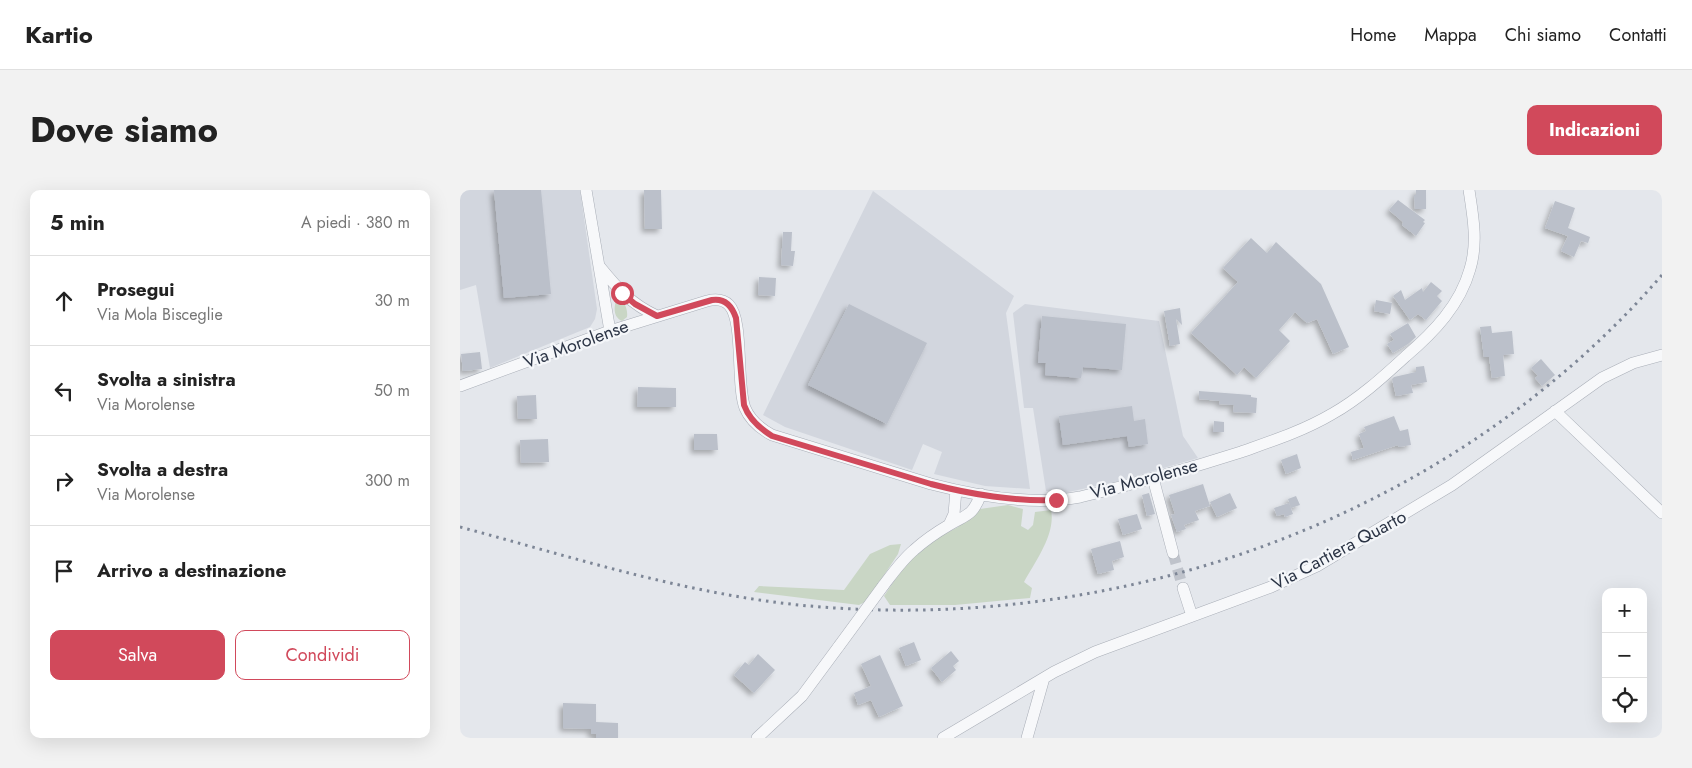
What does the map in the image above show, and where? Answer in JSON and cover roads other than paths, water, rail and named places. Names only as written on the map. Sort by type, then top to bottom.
[{"type":"street","points":[[586,190],[610,331]]},
{"type":"street","name":"Via Morolense","points":[[460,386],[610,331],[712,300],[721,300],[732,309],[736,318],[744,405],[752,420],[763,430],[779,438],[956,490],[1038,500],[1063,500],[1098,493],[1152,478],[1265,443],[1317,422],[1354,399],[1412,352],[1450,311],[1460,296],[1473,259],[1474,242],[1469,190]]},
{"type":"street","points":[[599,265],[626,297],[657,316]]},
{"type":"street","name":"Via Cartiera Quarto","points":[[944,738],[1044,678],[1094,652],[1285,581],[1337,555],[1441,492],[1587,388],[1616,370],[1662,355]]},
{"type":"street","points":[[1555,412],[1662,513]]},
{"type":"street","points":[[1152,478],[1173,553]]},
{"type":"street","points":[[949,525],[954,514],[956,490]]},
{"type":"street","points":[[757,738],[802,696],[908,555],[949,525],[970,514],[980,494]]},
{"type":"street","points":[[1182,588],[1192,616]]},
{"type":"street","points":[[1027,738],[1044,678]]},
{"type":"tunnel","points":[[1173,553],[1183,588]]},
{"type":"railway","points":[[460,527],[670,583],[713,592],[799,605],[919,610],[1038,601],[1156,579],[1271,544],[1380,495],[1483,434],[1577,361],[1662,275]]}]
